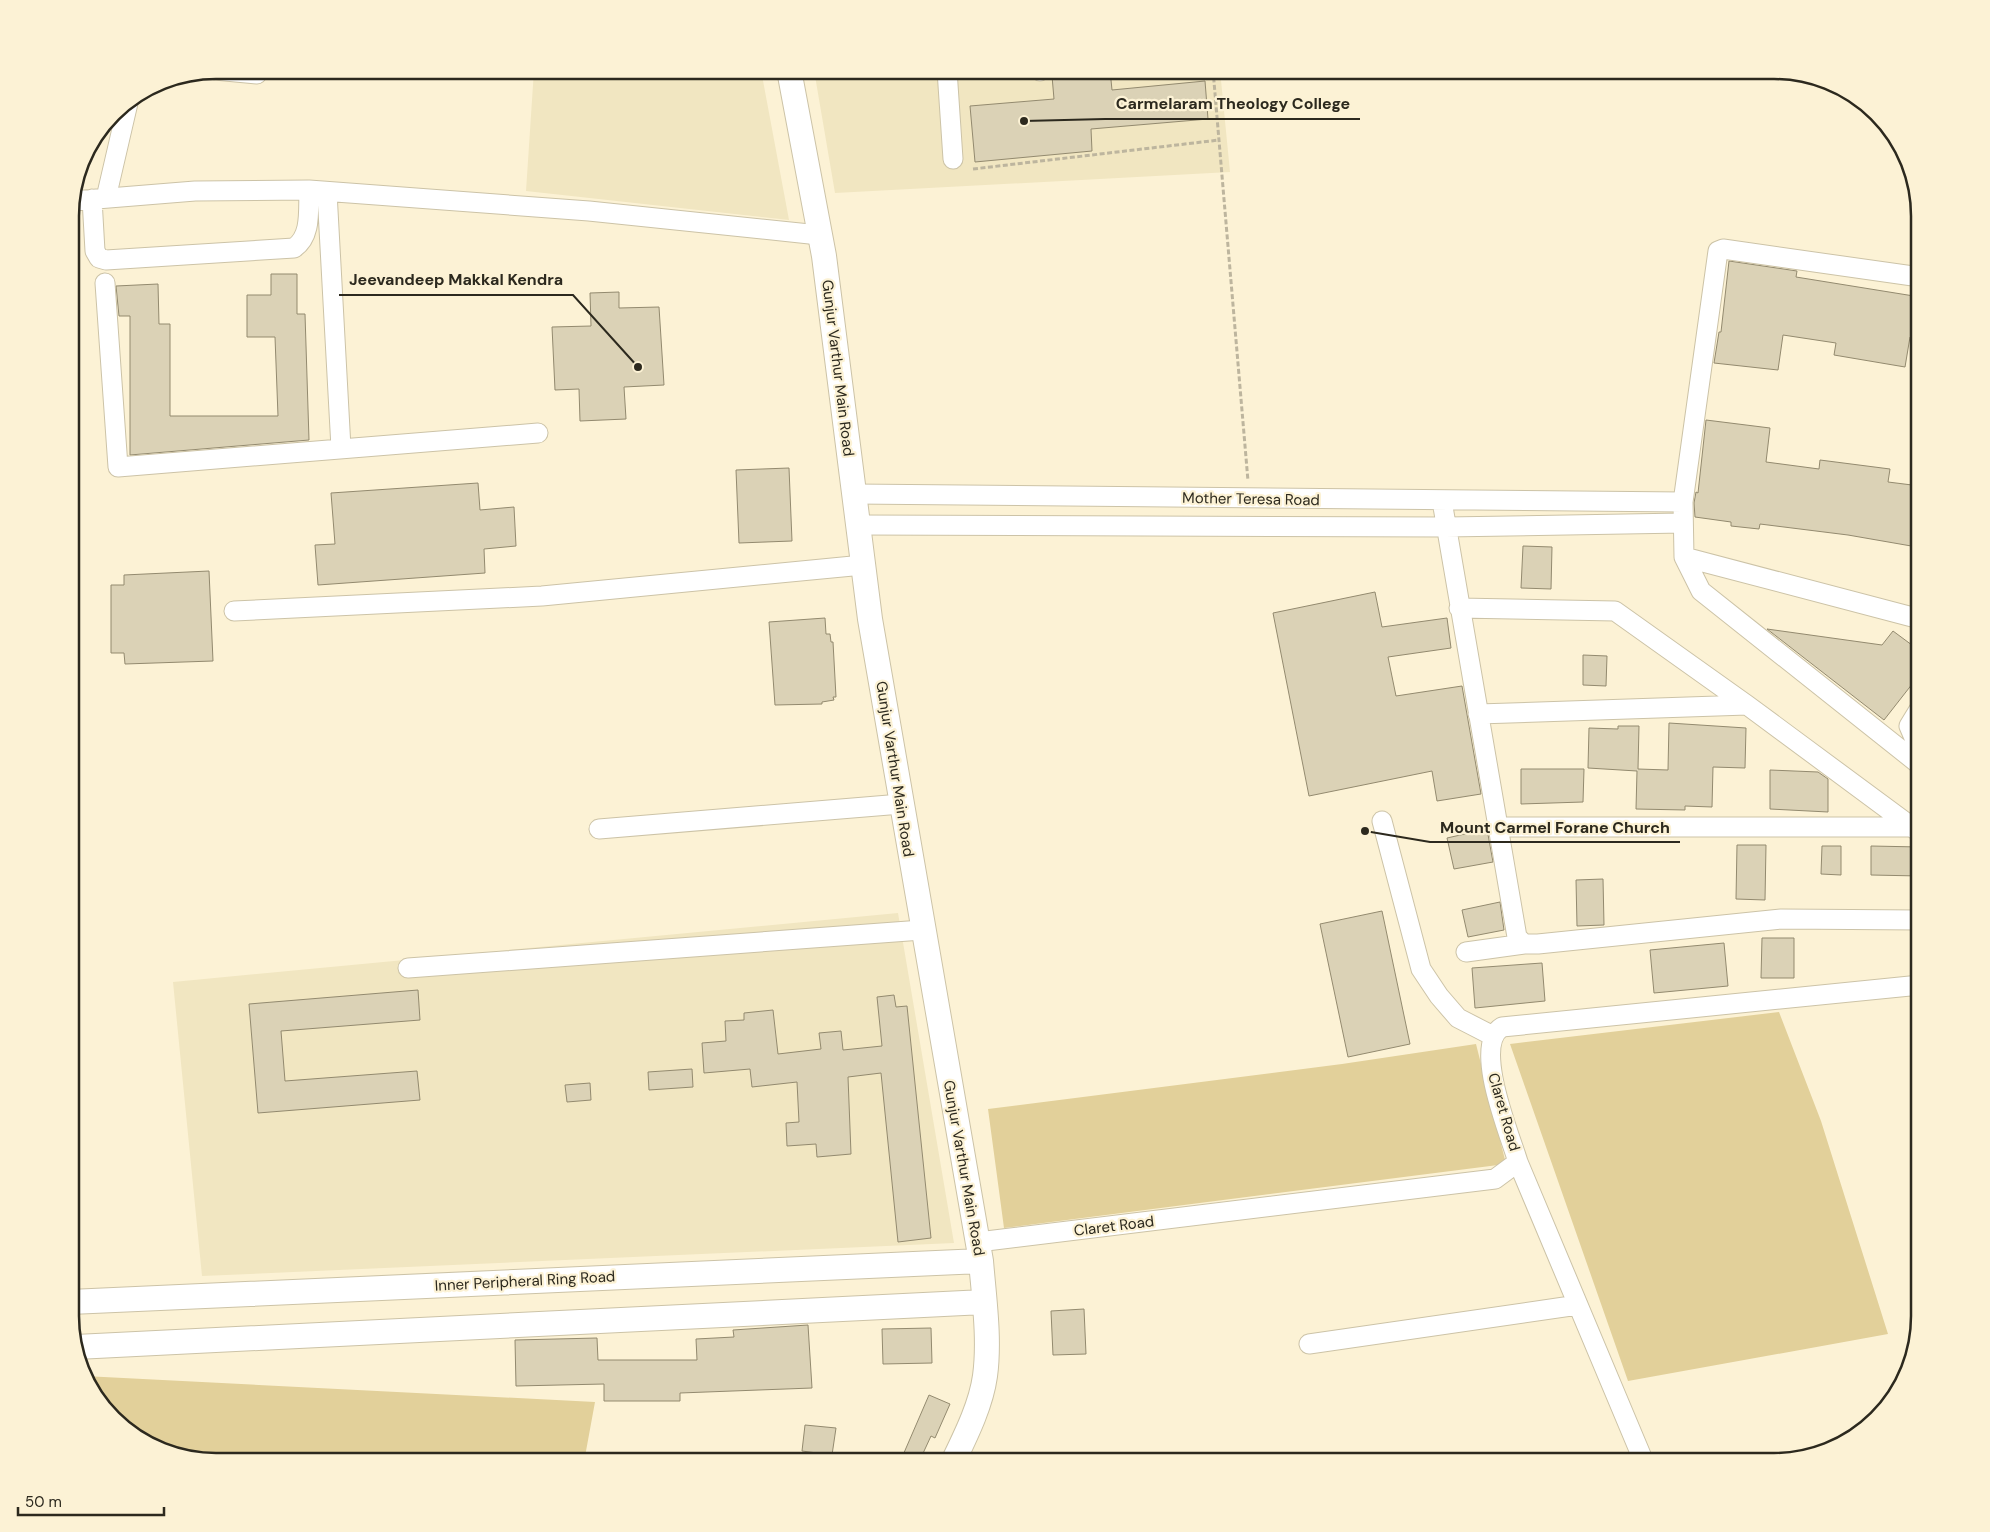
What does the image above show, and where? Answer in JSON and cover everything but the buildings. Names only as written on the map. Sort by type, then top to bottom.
[{"type":"main road","name":"Gunjur Varthur Main Road","points":[[791,79],[819,236],[863,566],[901,804],[979,1252],[984,1302],[985,1377],[972,1422],[957,1453]]},
{"type":"main road","name":"Inner Peripheral Ring Road","points":[[79,1302],[979,1252]]},
{"type":"main road","points":[[82,1347],[984,1302]]},
{"type":"street","points":[[948,79],[953,159]]},
{"type":"street","points":[[125,114],[99,198],[95,251],[99,258],[106,260],[294,248],[303,242],[318,191]]},
{"type":"street","points":[[80,200],[196,191],[318,191],[589,211],[819,236]]},
{"type":"street","points":[[318,191],[340,448]]},
{"type":"street","points":[[1911,276],[1724,249],[1718,251],[1683,502],[1684,558],[1701,591],[1911,758]]},
{"type":"street","points":[[105,283],[118,467],[538,433]]},
{"type":"street","name":"Mother Teresa Road","points":[[854,494],[1683,502]]},
{"type":"street","points":[[1442,500],[1459,608],[1517,936],[1524,944]]},
{"type":"street","name":"Mother Teresa Road","points":[[858,525],[1446,527],[1683,523]]},
{"type":"street","points":[[1684,558],[1911,617]]},
{"type":"street","points":[[234,611],[542,596],[863,566]]},
{"type":"street","points":[[1459,608],[1615,611],[1748,705],[1911,826]]},
{"type":"street","points":[[1478,714],[1748,705]]},
{"type":"street","points":[[599,829],[901,804]]},
{"type":"street","points":[[1382,821],[1421,969],[1439,996],[1458,1018],[1493,1036],[1498,1029],[1507,1026],[1911,986]]},
{"type":"street","points":[[1498,827],[1911,830]]},
{"type":"street","points":[[1466,952],[1524,944],[1781,919],[1911,920]]},
{"type":"street","points":[[408,968],[922,930]]},
{"type":"street","name":"Claret Road","points":[[979,1252],[1495,1179],[1518,1162],[1491,1070],[1490,1054],[1493,1036]]},
{"type":"street","points":[[1518,1162],[1640,1453]]},
{"type":"street","points":[[1308,1344],[1578,1305]]},
{"type":"path","points":[[1214,79],[1249,499]]},
{"type":"path","points":[[973,169],[1219,140]]},
{"type":"shaded area","points":[[533,79],[763,79],[789,220],[526,191]]},
{"type":"shaded area","points":[[816,79],[1221,79],[1230,172],[835,193]]},
{"type":"shaded area","points":[[898,913],[954,1243],[202,1276],[173,982]]},
{"type":"shaded area","points":[[1779,1012],[1821,1121],[1888,1334],[1628,1381],[1510,1044]]},
{"type":"shaded area","points":[[1476,1044],[1506,1164],[1004,1228],[988,1109],[1342,1064]]},
{"type":"shaded area","points":[[93,1376],[595,1402],[586,1453],[216,1453],[181,1449],[155,1439],[140,1430],[119,1413],[97,1385]]},
{"type":"place","name":"Carmelaram Theology College","points":[[1024,121]]},
{"type":"place","name":"Jeevandeep Makkal Kendra","points":[[638,367]]},
{"type":"place","name":"Mount Carmel Forane Church","points":[[1365,831]]}]
